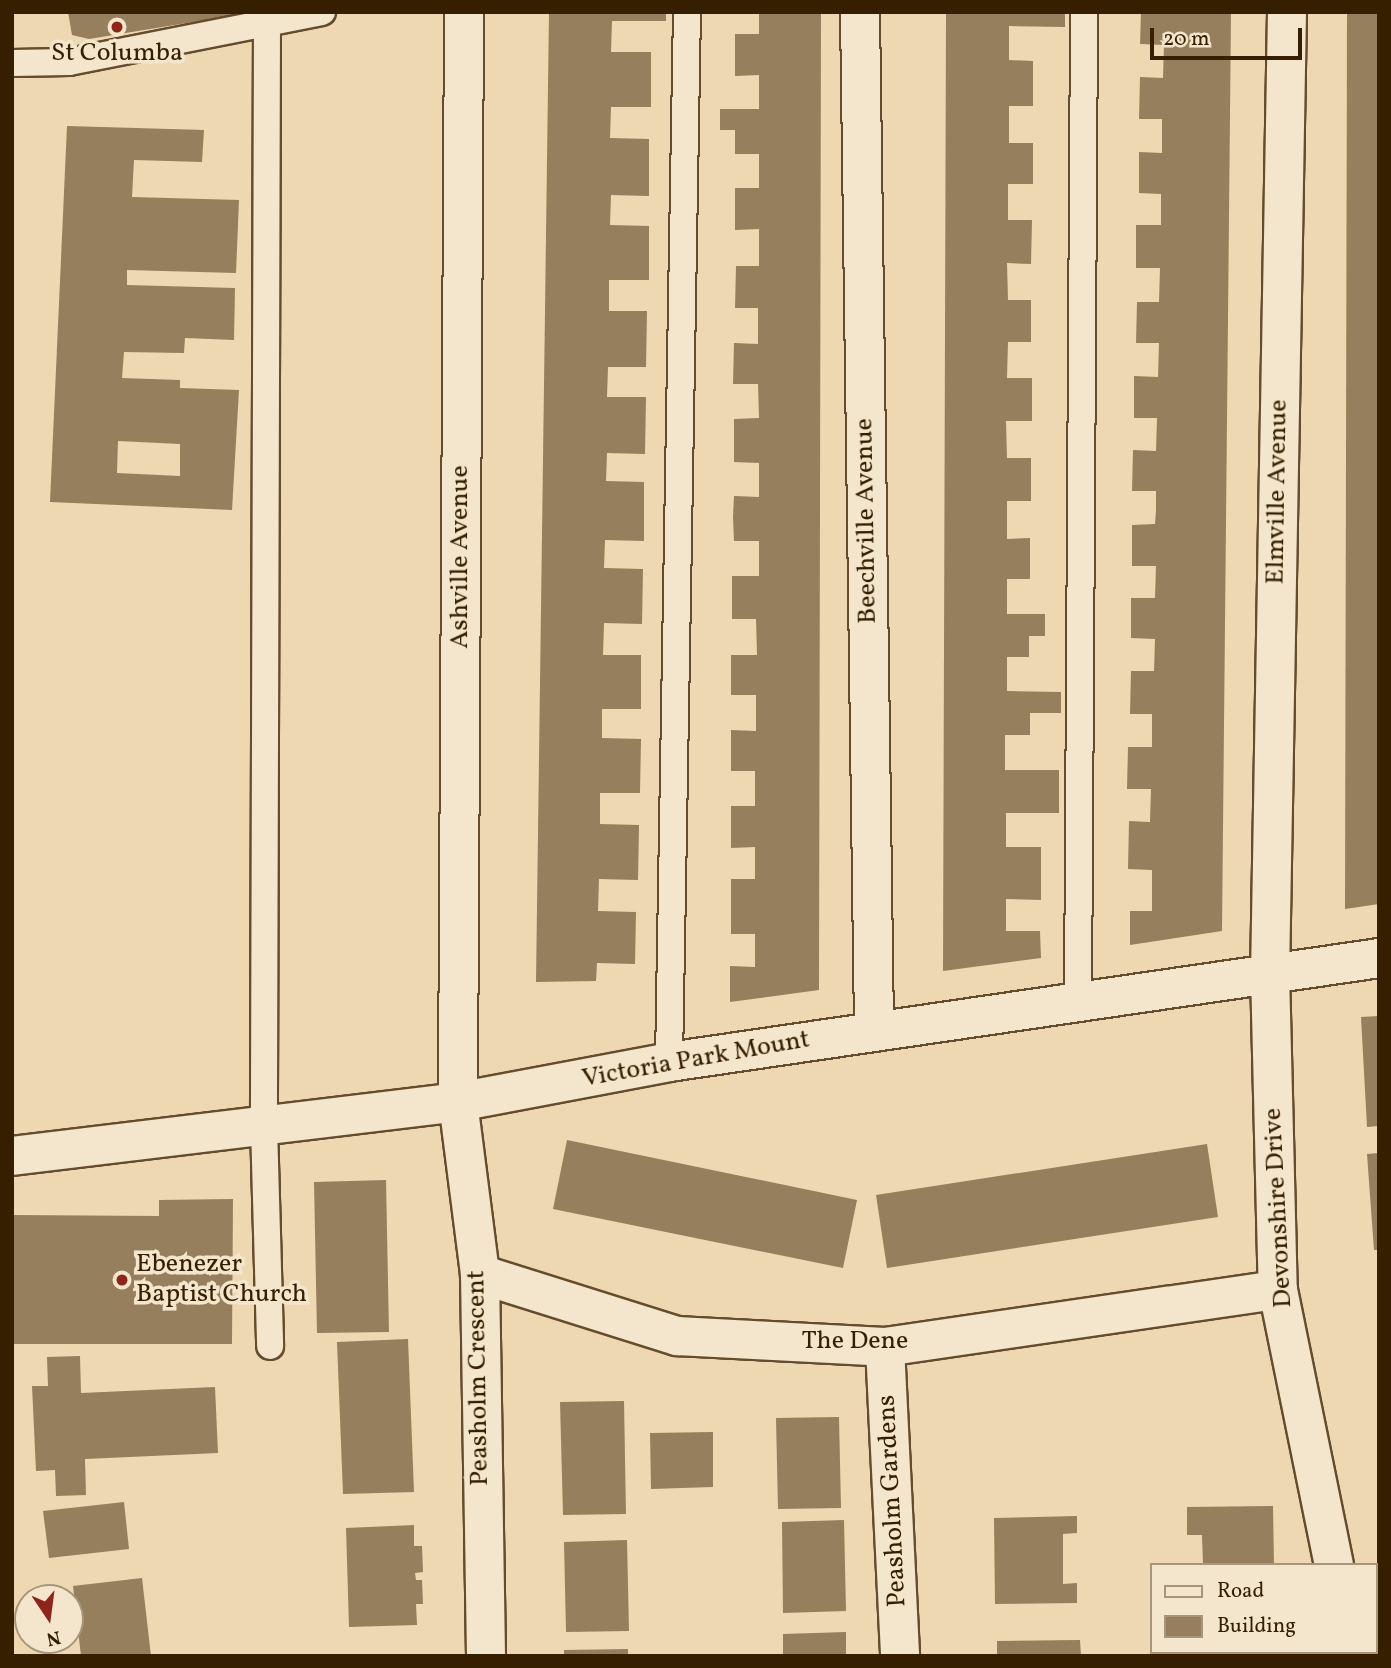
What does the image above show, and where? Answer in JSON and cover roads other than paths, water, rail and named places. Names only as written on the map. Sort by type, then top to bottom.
[{"type":"street","name":"Ashville Avenue","points":[[458,1102],[464,12]]},
{"type":"street","name":"Beechville Avenue","points":[[860,12],[874,1031]]},
{"type":"street","name":"Elmville Avenue","points":[[1270,972],[1287,12]]},
{"type":"street","name":"Victoria Park Mount","points":[[12,1156],[458,1102],[669,1062],[1379,958]]},
{"type":"street","name":"Devonshire Drive","points":[[1270,972],[1278,1290],[1334,1563]]},
{"type":"street","name":"Peasholm Crescent","points":[[458,1102],[480,1274],[486,1656]]},
{"type":"street","name":"The Dene","points":[[480,1274],[677,1336],[885,1347],[1278,1290]]},
{"type":"street","name":"Peasholm Gardens","points":[[885,1347],[901,1656]]},
{"type":"lane","points":[[12,63],[69,62],[322,12]]},
{"type":"lane","points":[[669,1062],[687,12]]},
{"type":"lane","points":[[1078,1000],[1084,12]]},
{"type":"lane","points":[[267,23],[264,1126],[270,1346]]},
{"type":"place","name":"St Columba","points":[[117,27]]},
{"type":"place","name":"Ebenezer Baptist Church","points":[[122,1280]]}]
